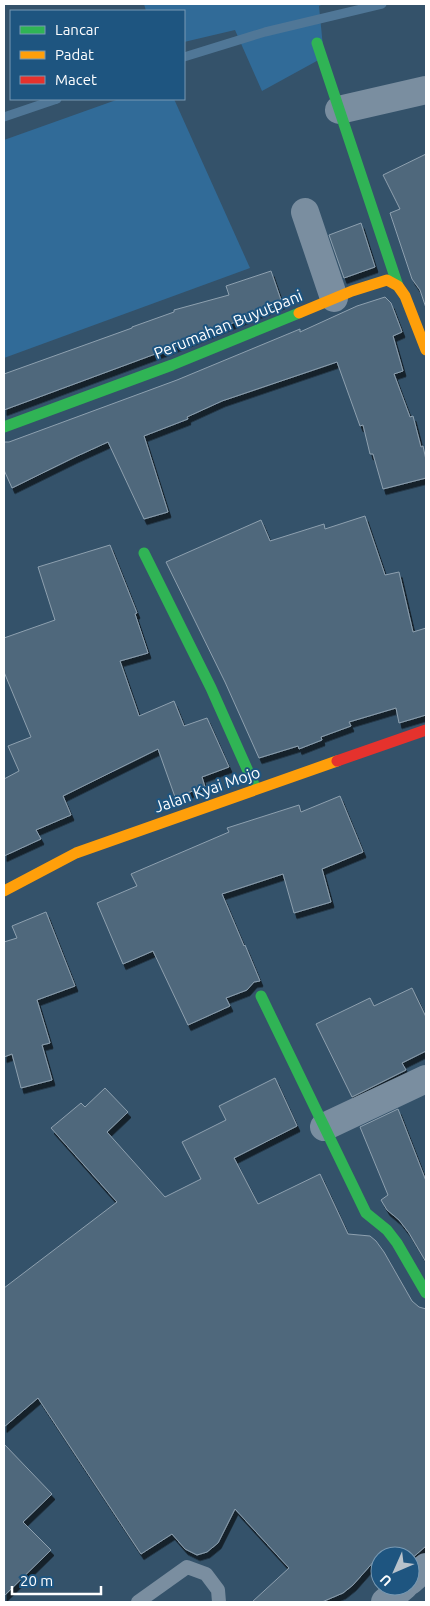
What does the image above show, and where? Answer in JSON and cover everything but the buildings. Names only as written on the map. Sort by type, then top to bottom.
[{"type":"street","points":[[317,43],[398,286],[405,296],[426,350]]},
{"type":"street","points":[[339,110],[426,90]]},
{"type":"street","points":[[305,212],[334,298]]},
{"type":"street","name":"Perumahan Buyutpani","points":[[4,427],[172,365],[334,298],[387,280],[398,286]]},
{"type":"street","points":[[144,553],[211,688],[256,790]]},
{"type":"street","name":"Jalan Kyai Mojo","points":[[4,891],[76,853],[426,730]]},
{"type":"street","points":[[261,996],[366,1213],[387,1230],[426,1292]]},
{"type":"street","points":[[324,1127],[426,1079]]},
{"type":"lane","points":[[138,1602],[187,1567],[206,1574],[218,1590],[220,1602]]},
{"type":"shaded area","points":[[144,4],[323,4],[319,6],[324,57],[262,91],[235,30],[185,42],[185,10],[146,10]]},
{"type":"shaded area","points":[[116,100],[174,100],[250,268],[4,358],[4,140]]},
{"type":"waterway","points":[[185,57],[265,32],[382,4]]},
{"type":"waterway","points":[[4,117],[54,100]]},
{"type":"traffic: fast","points":[[317,43],[398,286]]},
{"type":"traffic: fast","points":[[4,427],[172,365],[299,313]]},
{"type":"traffic: fast","points":[[144,553],[211,688],[256,789]]},
{"type":"traffic: fast","points":[[261,996],[366,1213],[387,1230],[397,1243],[426,1293]]},
{"type":"traffic: slow","points":[[299,313],[352,291],[387,280],[398,286],[405,296],[426,350]]},
{"type":"traffic: slow","points":[[4,891],[76,853],[337,761]]},
{"type":"traffic: jam","points":[[337,761],[426,730]]}]
